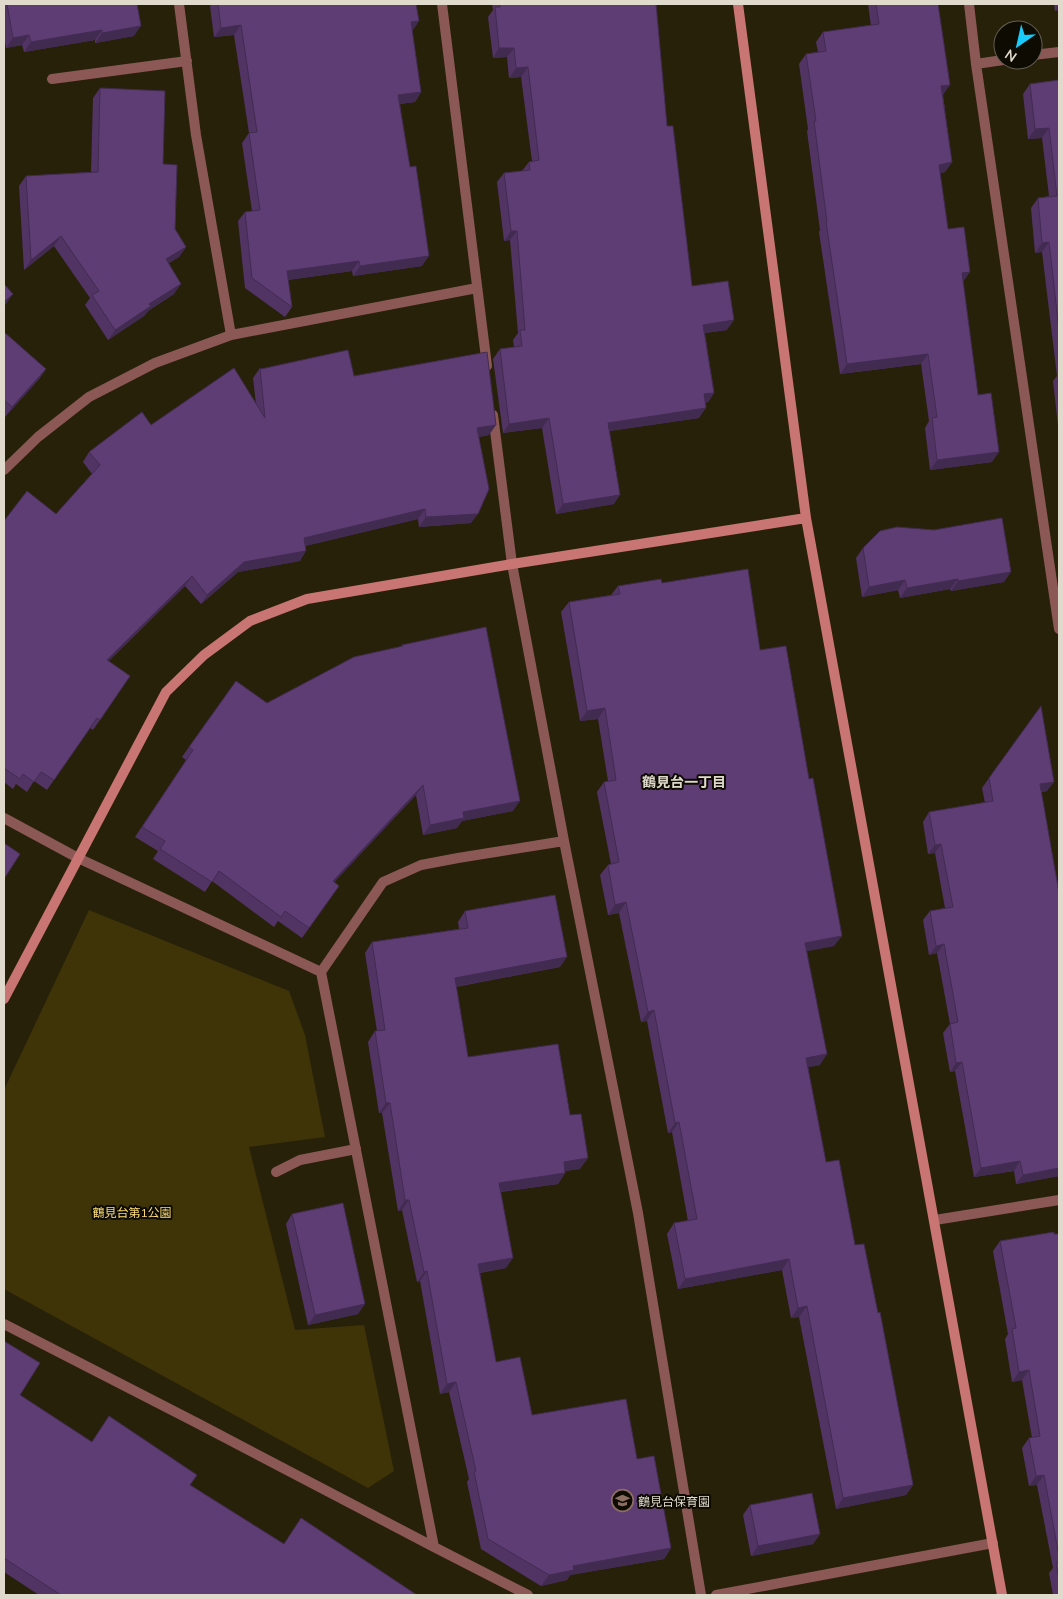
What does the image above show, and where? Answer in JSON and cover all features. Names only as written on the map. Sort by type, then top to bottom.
[{"type":"street","points":[[180,4],[196,135],[231,335]]},
{"type":"street","points":[[442,4],[488,377]]},
{"type":"street","points":[[738,4],[806,518],[1002,1595]]},
{"type":"street","points":[[969,4],[976,64],[1059,629]]},
{"type":"street","points":[[1043,54],[1059,52]]},
{"type":"street","points":[[52,79],[187,61]]},
{"type":"street","points":[[976,64],[993,61]]},
{"type":"street","points":[[4,470],[38,436],[89,397],[156,363],[231,335],[477,288]]},
{"type":"street","points":[[492,406],[512,564],[564,841],[638,1213],[702,1595]]},
{"type":"street","points":[[4,999],[166,692],[204,655],[250,621],[307,599],[512,564],[806,518]]},
{"type":"street","points":[[4,818],[78,858],[321,972]]},
{"type":"street","points":[[434,1547],[321,972],[383,882],[421,866],[458,858],[564,841]]},
{"type":"street","points":[[276,1172],[300,1160],[356,1149]]},
{"type":"street","points":[[935,1220],[1059,1200]]},
{"type":"street","points":[[4,1324],[528,1595]]},
{"type":"street","points":[[716,1595],[993,1543]]},
{"type":"green space","name":"鶴見台第1公園","points":[[89,910],[289,991],[305,1035],[325,1137],[249,1147],[295,1330],[364,1325],[394,1471],[368,1488],[4,1289],[4,1090]]},
{"type":"building","points":[[7,4],[137,4],[141,26],[102,33],[102,30],[31,42],[29,35],[13,38]]},
{"type":"building","points":[[218,4],[416,4],[419,21],[411,22],[421,92],[398,95],[410,167],[416,166],[429,256],[360,266],[359,261],[287,271],[292,307],[252,278],[245,212],[260,210],[249,133],[257,132],[241,25],[221,28]]},
{"type":"building","points":[[500,4],[656,4],[667,126],[673,126],[692,286],[728,281],[734,320],[703,325],[714,393],[704,394],[706,408],[608,423],[620,495],[563,504],[549,418],[509,424],[500,349],[522,346],[520,330],[525,330],[517,231],[511,231],[504,173],[530,170],[529,162],[539,160],[528,67],[516,68],[514,48],[499,48],[495,7],[500,7]]},
{"type":"building","points":[[876,4],[938,4],[950,85],[941,86],[952,162],[939,165],[948,229],[964,227],[970,272],[962,273],[978,395],[991,393],[999,452],[937,460],[932,418],[937,417],[928,354],[847,364],[826,222],[814,121],[816,121],[806,54],[826,51],[823,32],[879,24]]},
{"type":"building","points":[[1059,80],[1059,330],[1049,242],[1042,243],[1038,198],[1057,196],[1049,128],[1035,129],[1030,84]]},
{"type":"building","points":[[100,88],[165,91],[163,164],[177,165],[175,229],[186,247],[166,259],[181,284],[149,304],[151,306],[115,330],[92,295],[99,291],[61,236],[31,260],[26,176],[98,172]]},
{"type":"building","points":[[4,284],[13,294],[4,302]]},
{"type":"building","points":[[4,332],[46,369],[12,407],[4,400]]},
{"type":"building","points":[[348,350],[354,376],[487,352],[496,425],[477,428],[489,489],[478,514],[426,517],[425,509],[304,538],[306,551],[244,562],[207,595],[192,576],[107,660],[130,676],[100,720],[97,718],[54,780],[41,772],[34,782],[23,774],[20,779],[4,768],[4,521],[27,491],[56,514],[100,465],[89,452],[142,412],[151,425],[234,368],[265,418],[260,368]]},
{"type":"building","points":[[1002,518],[1011,572],[907,588],[905,580],[869,587],[863,548],[880,531],[897,527],[934,530]]},
{"type":"building","points":[[748,569],[760,650],[786,646],[809,779],[813,778],[842,936],[805,943],[827,1054],[806,1058],[826,1162],[839,1160],[855,1245],[864,1244],[878,1313],[880,1312],[913,1485],[843,1498],[807,1306],[798,1308],[789,1259],[685,1279],[674,1223],[697,1219],[679,1122],[675,1123],[654,1010],[648,1012],[626,902],[615,905],[608,865],[619,862],[604,782],[616,780],[605,708],[587,711],[569,602],[620,594],[618,586],[661,579],[662,583]]},
{"type":"building","points":[[486,627],[520,801],[463,812],[464,818],[430,825],[423,785],[333,881],[339,886],[309,928],[285,911],[281,917],[219,871],[212,882],[160,849],[165,841],[142,827],[193,750],[189,747],[236,681],[267,703],[354,657]]},
{"type":"building","points":[[1041,706],[1054,782],[1040,784],[1059,893],[1059,1168],[1023,1175],[1020,1161],[981,1168],[962,1062],[956,1063],[950,1024],[958,1022],[944,944],[936,946],[930,911],[953,907],[941,844],[935,845],[929,812],[993,801],[989,778]]},
{"type":"building","points":[[4,843],[20,854],[4,879]]},
{"type":"building","points":[[555,895],[567,957],[455,978],[468,1057],[558,1044],[570,1115],[581,1114],[588,1158],[564,1162],[565,1173],[499,1183],[513,1258],[478,1264],[496,1362],[520,1357],[532,1415],[626,1399],[637,1459],[654,1456],[671,1548],[573,1566],[574,1570],[549,1575],[488,1539],[474,1472],[476,1471],[456,1382],[447,1384],[427,1271],[424,1272],[409,1200],[405,1200],[390,1103],[386,1103],[375,1031],[385,1030],[372,942],[468,928],[465,911]]},
{"type":"building","points":[[343,1203],[365,1304],[315,1315],[292,1214]]},
{"type":"building","points":[[1054,1232],[1054,1234],[1059,1234],[1059,1556],[1044,1475],[1036,1476],[1029,1438],[1040,1436],[1029,1370],[1019,1372],[1012,1329],[1016,1328],[1000,1241]]},
{"type":"building","points":[[4,1341],[40,1363],[20,1395],[92,1442],[109,1416],[197,1475],[190,1485],[284,1544],[301,1518],[417,1595],[61,1595],[4,1558]]},
{"type":"building","points":[[812,1493],[820,1534],[758,1546],[750,1505]]},
{"type":"building","points":[[1056,1563],[1059,1563],[1059,1579]]},
{"type":"place","name":"鶴見台保育園","points":[[622,1501]]},
{"type":"district","name":"鶴見台一丁目","points":[[684,782]]}]
